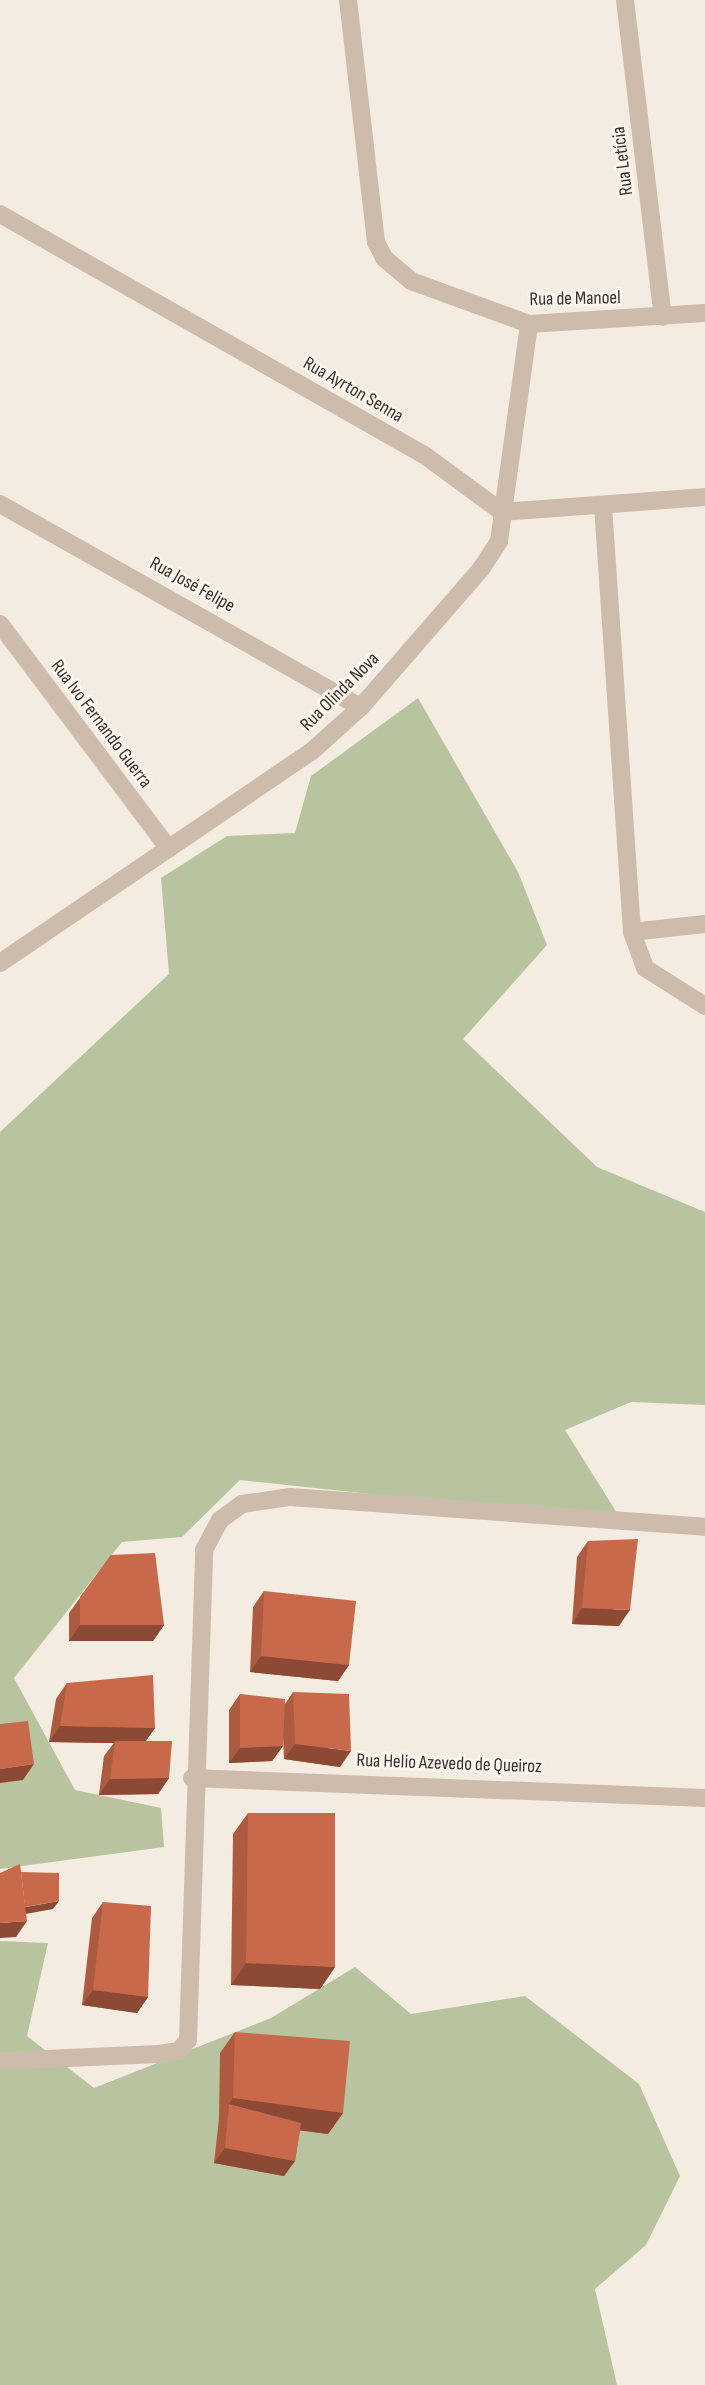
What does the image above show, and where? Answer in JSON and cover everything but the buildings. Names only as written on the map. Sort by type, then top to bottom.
[{"type":"street","name":"Rua de Manoel","points":[[348,0],[376,242],[384,258],[411,281],[529,324],[705,313]]},
{"type":"street","name":"Rua Letícia","points":[[625,0],[663,317]]},
{"type":"street","name":"Rua Ayrton Senna","points":[[0,214],[423,454],[502,512]]},
{"type":"street","name":"Rua Olinda Nova","points":[[0,963],[311,752],[361,707],[481,569],[499,541],[529,324]]},
{"type":"street","points":[[502,512],[705,497]]},
{"type":"street","name":"Rua José Felipe","points":[[0,504],[361,707]]},
{"type":"street","points":[[603,506],[632,932],[645,968],[705,1006]]},
{"type":"street","name":"Rua Ivo Fernando Guerra","points":[[0,624],[169,849]]},
{"type":"street","points":[[632,932],[705,924]]},
{"type":"street","points":[[0,2062],[159,2054],[178,2051],[188,2040],[192,1778],[204,1550],[220,1520],[242,1504],[289,1497],[705,1527]]},
{"type":"street","name":"Rua Helio Azevedo de Queiroz","points":[[192,1778],[705,1798]]},
{"type":"green space","points":[[418,698],[518,872],[547,945],[463,1039],[597,1167],[705,1212],[705,1405],[631,1402],[565,1430],[622,1521],[240,1480],[182,1537],[122,1542],[14,1678],[75,1790],[161,1808],[164,1847],[0,1869],[0,1132],[169,974],[161,878],[227,836],[295,833],[311,776]]},
{"type":"green space","points":[[0,1941],[48,1943],[27,2036],[94,2088],[271,2018],[355,1967],[411,2014],[525,1996],[639,2084],[680,2176],[646,2245],[595,2289],[617,2385],[0,2385]]}]
